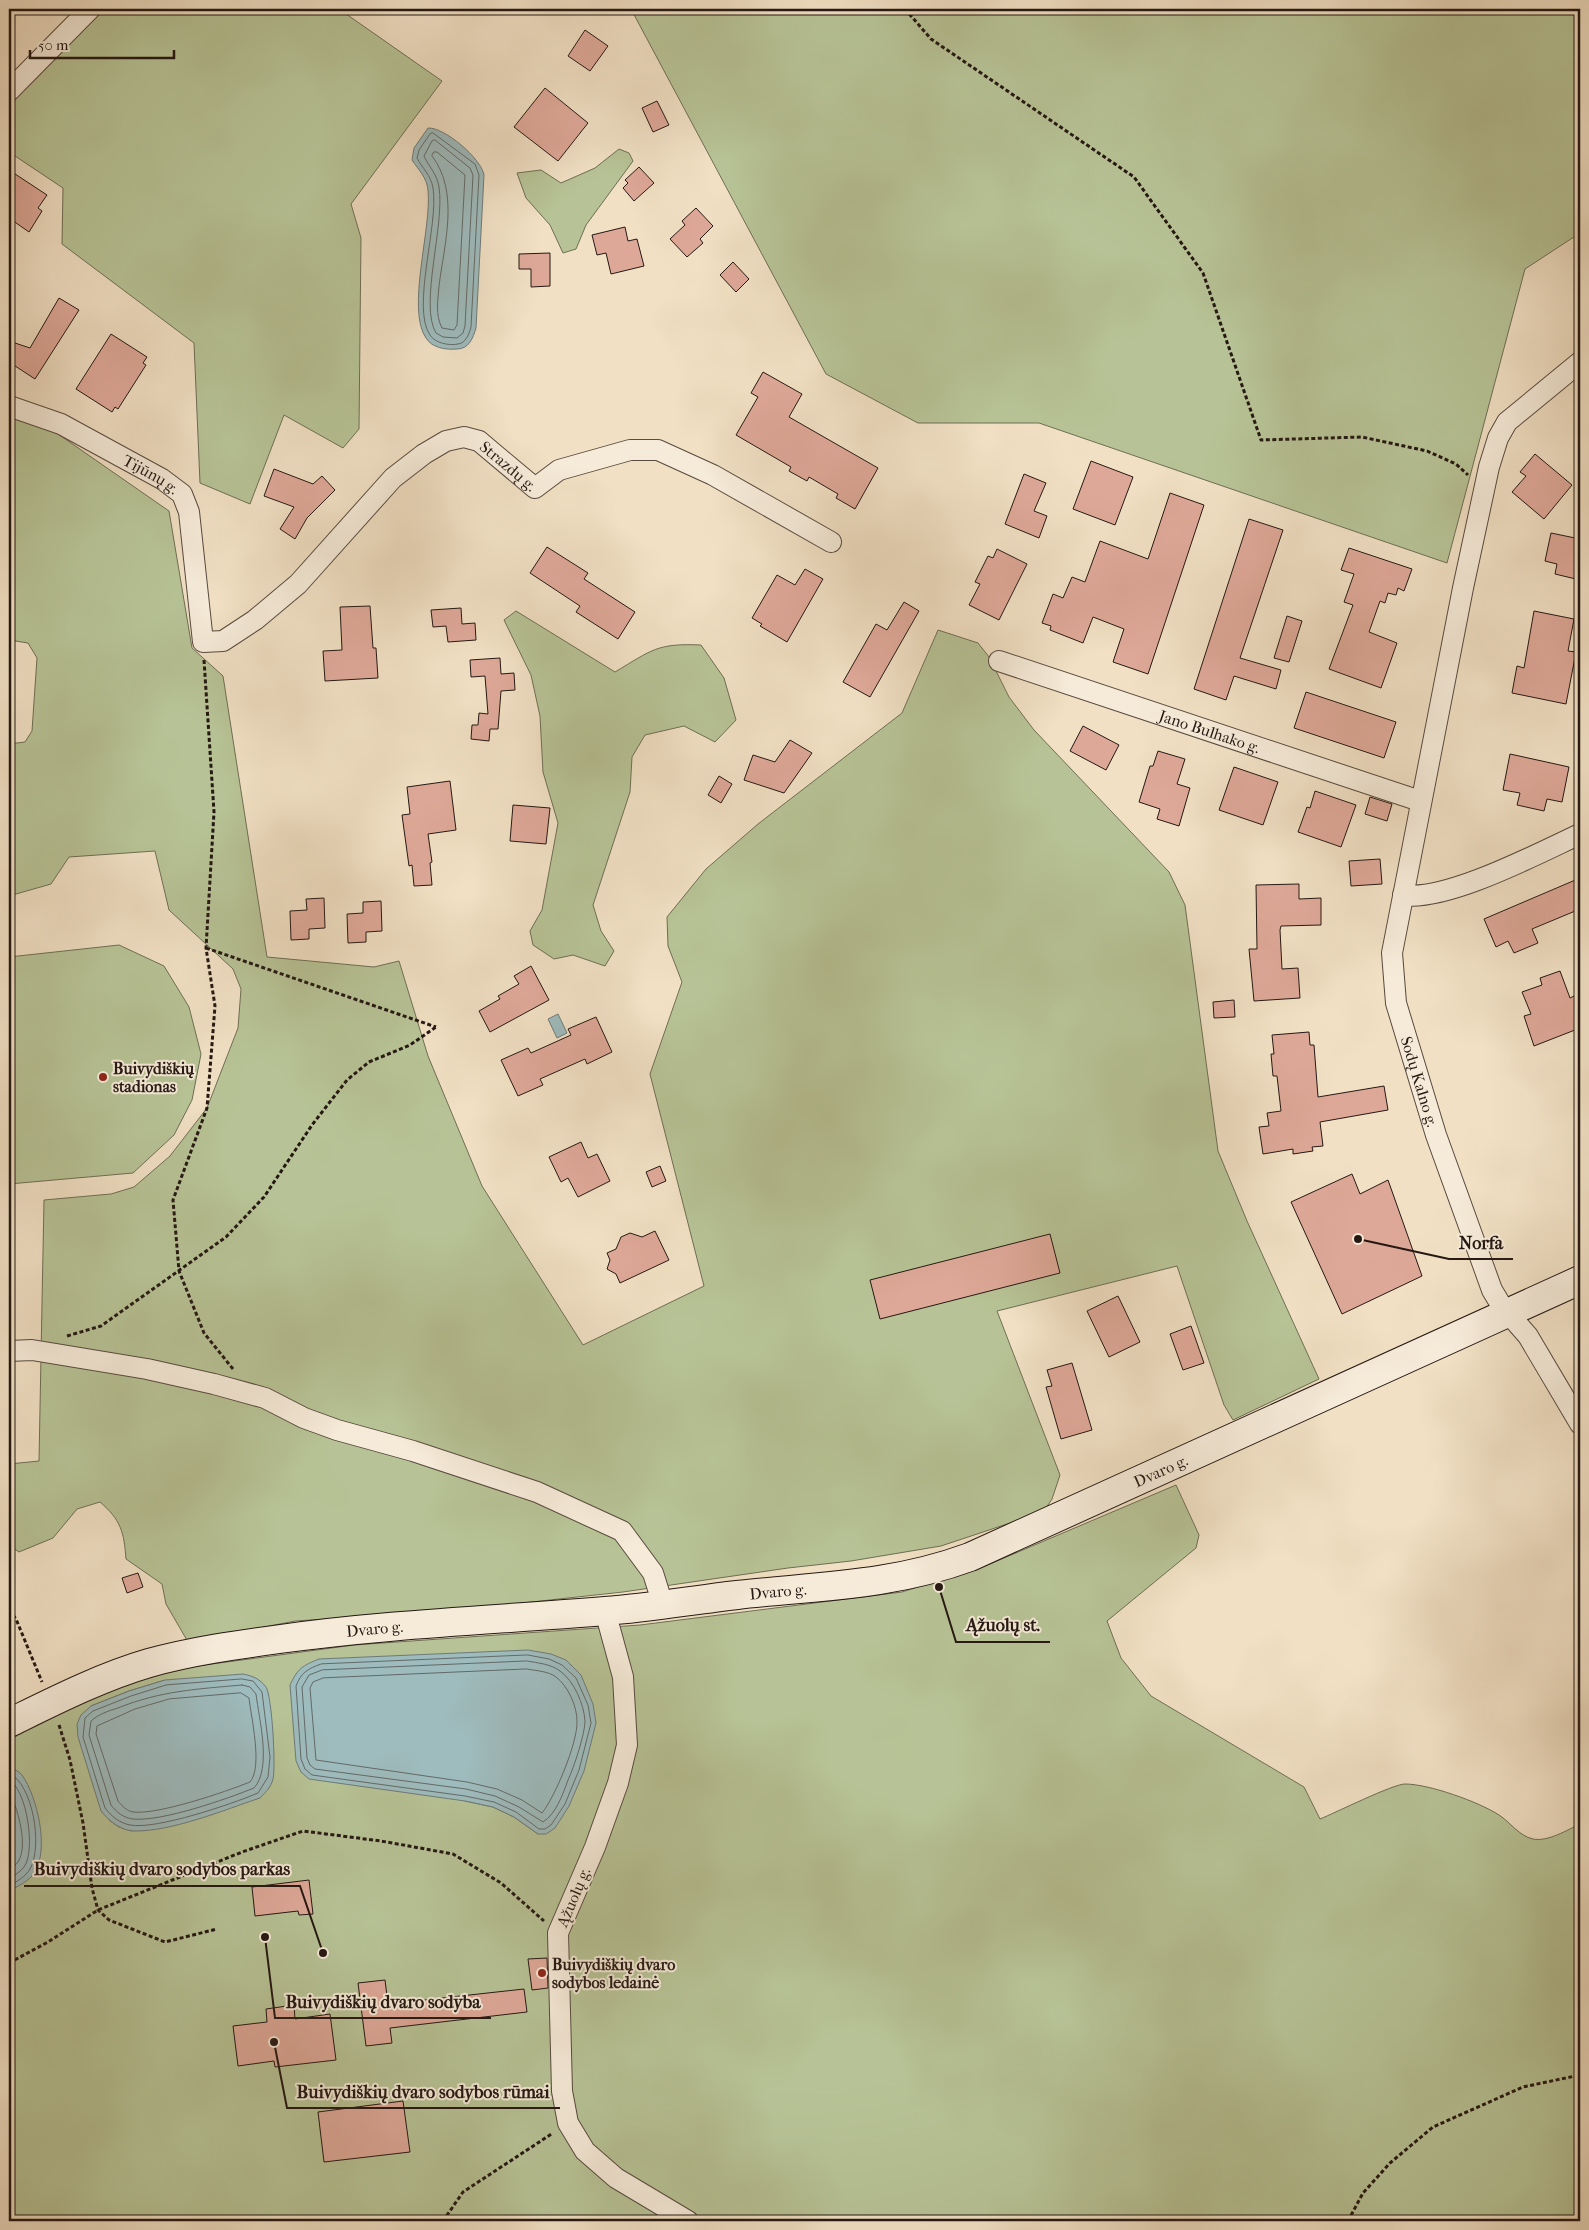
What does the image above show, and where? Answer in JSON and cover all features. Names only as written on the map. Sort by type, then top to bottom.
[{"type":"main road","name":"Dvaro g.","points":[[9,1723],[103,1680],[148,1664],[204,1651],[313,1635],[395,1626],[606,1611],[737,1595],[844,1586],[934,1570],[970,1557],[1580,1280]]},
{"type":"street","points":[[9,90],[90,9]]},
{"type":"street","name":"Sodų Kalno g.","points":[[1580,362],[1507,422],[1498,438],[1484,489],[1420,801],[1392,953],[1396,1003],[1441,1151],[1492,1290],[1508,1313],[1528,1336],[1580,1424]]},
{"type":"street","name":"Tijūnų g.","points":[[9,406],[61,424],[162,479],[182,494],[190,518],[203,642]]},
{"type":"street","name":"Strazdų g.","points":[[203,642],[223,641],[255,620],[298,584],[393,478],[424,454],[446,441],[464,437],[479,441],[534,488],[559,470],[630,450],[658,450],[713,475],[831,542]]},
{"type":"street","name":"Jano Bulhako g.","points":[[999,660],[1420,801]]},
{"type":"street","points":[[1403,895],[1425,895],[1495,873],[1580,834]]},
{"type":"street","points":[[9,1351],[32,1350],[147,1369],[265,1398],[304,1418],[336,1430],[413,1451],[537,1492],[622,1531],[653,1573],[663,1604]]},
{"type":"street","name":"Ąžuolų g.","points":[[606,1611],[623,1677],[627,1746],[618,1783],[595,1847],[558,1933],[562,2091],[568,2123],[585,2151],[616,2178],[688,2221]]},
{"type":"path","points":[[905,9],[931,39],[1134,177],[1203,273],[1261,440],[1362,437],[1427,451],[1456,464],[1484,489]]},
{"type":"path","points":[[203,642],[214,812],[206,948],[215,1006],[206,1108],[174,1200],[179,1271],[204,1333],[226,1362],[239,1374]]},
{"type":"path","points":[[64,1337],[101,1326],[226,1237],[264,1197],[312,1125],[347,1080],[369,1062],[410,1045],[436,1027],[206,948]]},
{"type":"path","points":[[9,1610],[16,1619],[51,1703],[70,1760],[83,1823],[92,1888],[98,1910],[109,1920],[165,1942],[217,1929]]},
{"type":"path","points":[[9,1963],[48,1942],[98,1910],[242,1852],[303,1830],[381,1841],[452,1854],[501,1883],[558,1933]]},
{"type":"path","points":[[1348,2221],[1363,2193],[1390,2163],[1433,2127],[1523,2087],[1580,2075]]},
{"type":"path","points":[[443,2221],[463,2192],[568,2123]]},
{"type":"green space","points":[[103,9],[339,9],[442,81],[351,204],[361,238],[359,429],[343,448],[284,415],[250,504],[200,483],[194,343],[62,244],[63,188],[9,152],[9,99]]},
{"type":"green space","points":[[631,9],[1580,9],[1580,233],[1525,269],[1447,563],[1039,423],[918,423],[826,374]]},
{"type":"green space","points":[[619,149],[629,153],[633,161],[586,225],[576,249],[563,253],[550,225],[526,198],[517,173],[541,170],[561,183],[595,168]]},
{"type":"green space","points":[[9,400],[169,511],[192,648],[223,676],[267,957],[374,967],[399,961],[428,1056],[482,1186],[583,1345],[704,1286],[650,1074],[682,982],[668,946],[667,917],[706,869],[758,824],[902,713],[938,630],[978,643],[989,657],[1009,697],[1034,730],[1169,872],[1185,905],[1218,1151],[1247,1221],[1319,1379],[1233,1420],[1224,1405],[1177,1266],[997,1311],[1060,1475],[1052,1499],[1046,1508],[1031,1516],[941,1546],[851,1561],[788,1568],[623,1592],[449,1611],[295,1621],[188,1642],[166,1604],[162,1584],[126,1559],[120,1527],[113,1515],[100,1502],[77,1509],[53,1538],[19,1552],[9,1545],[9,1464],[39,1461],[44,1200],[111,1194],[134,1187],[170,1156],[207,1108],[238,1028],[241,989],[233,969],[169,910],[155,851],[69,857],[51,884],[9,896],[9,744],[25,742],[32,731],[37,658],[28,643],[9,640]]},
{"type":"green space","points":[[516,611],[615,672],[655,649],[674,645],[701,645],[724,678],[736,720],[715,742],[684,726],[645,735],[632,757],[630,792],[593,905],[601,931],[614,951],[605,966],[573,955],[554,959],[533,945],[530,931],[542,910],[558,823],[543,772],[540,716],[531,675],[504,620]]},
{"type":"green space","name":"Buivydiškių stadionas","points":[[119,945],[164,966],[189,1007],[201,1054],[192,1100],[174,1135],[133,1173],[9,1184],[9,957]]},
{"type":"green space","points":[[1176,1485],[1199,1535],[1196,1548],[1107,1621],[1121,1658],[1151,1696],[1304,1787],[1320,1819],[1377,1793],[1405,1784],[1440,1790],[1479,1805],[1499,1815],[1519,1832],[1533,1839],[1545,1839],[1580,1824],[1580,2221],[9,2221],[9,1740],[100,1693],[167,1670],[354,1645],[640,1625],[902,1592],[985,1566]],"holes":[[[165,1680],[132,1831],[119,1827],[109,1820],[91,1706],[129,1691]],[[465,1801],[569,1806],[538,1834],[514,1817],[493,1807]]]},
{"type":"water","points":[[428,128],[443,133],[461,145],[476,160],[484,175],[476,328],[470,342],[461,349],[444,349],[432,344],[426,338],[418,308],[427,225],[428,190],[424,178],[412,160],[414,148]]},
{"type":"water","points":[[558,1014],[567,1033],[557,1038],[548,1019]]},
{"type":"water","points":[[528,1650],[551,1654],[566,1660],[581,1675],[593,1704],[596,1723],[584,1771],[569,1806],[555,1828],[546,1834],[538,1834],[514,1817],[493,1807],[465,1801],[309,1779],[301,1772],[296,1761],[290,1685],[298,1671],[308,1664],[319,1659]]},
{"type":"water","points":[[243,1674],[256,1678],[264,1684],[270,1703],[274,1772],[271,1784],[264,1794],[260,1798],[214,1814],[164,1828],[133,1831],[119,1827],[108,1818],[101,1811],[78,1737],[77,1724],[81,1715],[91,1706],[129,1691],[165,1680]]},
{"type":"water","points":[[9,1767],[21,1774],[37,1809],[40,1823],[41,1851],[39,1863],[32,1876],[9,1891]]},
{"type":"building","points":[[585,30],[608,46],[590,71],[568,56]]},
{"type":"building","points":[[545,88],[588,123],[558,161],[514,127]]},
{"type":"building","points":[[657,101],[669,125],[653,132],[642,108]]},
{"type":"building","points":[[639,167],[654,183],[634,201],[623,188],[628,183],[625,180]]},
{"type":"building","points":[[9,170],[47,195],[38,208],[42,211],[29,232],[9,218]]},
{"type":"building","points":[[696,208],[713,226],[700,239],[703,243],[687,257],[670,239],[685,225],[682,221]]},
{"type":"building","points":[[625,227],[628,241],[637,239],[644,266],[611,274],[606,253],[597,255],[592,235]]},
{"type":"building","points":[[550,253],[550,286],[531,287],[531,269],[519,269],[519,254]]},
{"type":"building","points":[[733,262],[749,279],[736,292],[720,275]]},
{"type":"building","points":[[59,298],[79,310],[35,379],[9,362],[9,341],[30,348]]},
{"type":"building","points":[[111,334],[147,357],[143,363],[146,365],[118,409],[115,407],[112,412],[76,389]]},
{"type":"building","points":[[763,372],[802,394],[789,417],[878,468],[855,509],[836,498],[838,494],[809,477],[807,481],[789,471],[791,467],[736,435],[758,397],[751,393]]},
{"type":"building","points":[[1535,454],[1572,485],[1544,519],[1512,492],[1526,476],[1520,472]]},
{"type":"building","points":[[1091,461],[1133,477],[1115,525],[1073,509]]},
{"type":"building","points":[[274,469],[313,484],[322,476],[335,490],[307,518],[295,539],[280,529],[294,507],[264,496]]},
{"type":"building","points":[[1024,474],[1046,483],[1034,511],[1047,516],[1039,538],[1005,524]]},
{"type":"building","points":[[1170,493],[1204,505],[1148,674],[1113,662],[1124,629],[1093,617],[1083,643],[1050,630],[1051,626],[1042,623],[1053,594],[1063,598],[1072,577],[1085,582],[1100,541],[1148,559]]},
{"type":"building","points":[[1249,519],[1283,530],[1240,658],[1281,670],[1276,689],[1234,676],[1226,700],[1194,689]]},
{"type":"building","points":[[1551,533],[1580,539],[1580,580],[1555,574],[1557,564],[1545,561]]},
{"type":"building","points":[[547,547],[588,573],[584,579],[635,612],[618,639],[576,612],[580,606],[530,573]]},
{"type":"building","points":[[1349,548],[1412,569],[1404,591],[1398,588],[1396,595],[1388,593],[1385,603],[1380,601],[1369,632],[1397,643],[1381,688],[1329,669],[1353,605],[1344,602],[1354,574],[1341,570]]},
{"type":"building","points":[[997,549],[1027,564],[999,620],[969,605],[980,584],[975,582],[988,556],[993,558]]},
{"type":"building","points":[[805,569],[823,579],[787,642],[760,626],[762,624],[752,618],[777,575],[795,585]]},
{"type":"building","points":[[904,602],[919,611],[870,697],[843,682],[876,624],[887,630]]},
{"type":"building","points":[[370,606],[373,648],[376,648],[378,678],[325,681],[323,651],[342,650],[340,607]]},
{"type":"building","points":[[461,608],[462,624],[475,623],[476,640],[448,642],[446,626],[433,627],[431,610]]},
{"type":"building","points":[[1534,611],[1574,619],[1568,651],[1576,652],[1566,704],[1512,693],[1517,666],[1524,668]]},
{"type":"building","points":[[1287,616],[1302,621],[1289,662],[1274,658]]},
{"type":"building","points":[[500,658],[501,674],[514,673],[515,690],[501,691],[498,729],[490,729],[489,741],[471,739],[472,725],[478,725],[479,713],[488,714],[485,676],[471,677],[470,660]]},
{"type":"building","points":[[1306,692],[1396,722],[1384,758],[1294,728]]},
{"type":"building","points":[[1083,726],[1119,745],[1106,770],[1070,751]]},
{"type":"building","points":[[790,740],[812,753],[784,793],[744,780],[753,755],[775,762]]},
{"type":"building","points":[[1158,751],[1185,759],[1177,784],[1190,788],[1179,826],[1157,819],[1160,809],[1139,802],[1150,766],[1153,766]]},
{"type":"building","points":[[1510,754],[1569,767],[1562,802],[1547,799],[1544,811],[1517,805],[1520,793],[1503,790]]},
{"type":"building","points":[[1234,767],[1278,782],[1263,825],[1219,810]]},
{"type":"building","points":[[719,776],[732,784],[721,803],[708,795]]},
{"type":"building","points":[[450,781],[456,830],[428,834],[432,862],[430,863],[432,885],[414,886],[412,865],[409,866],[402,815],[410,814],[407,787]]},
{"type":"building","points":[[1315,791],[1356,805],[1341,847],[1298,832],[1307,807],[1310,808]]},
{"type":"building","points":[[1370,797],[1392,804],[1387,821],[1365,814]]},
{"type":"building","points":[[513,805],[550,808],[546,844],[510,841]]},
{"type":"building","points":[[1380,859],[1382,884],[1351,886],[1349,861]]},
{"type":"building","points":[[1580,878],[1580,909],[1532,929],[1538,943],[1514,953],[1508,941],[1496,947],[1484,919]]},
{"type":"building","points":[[1299,884],[1299,899],[1321,898],[1321,925],[1281,926],[1280,930],[1282,969],[1298,968],[1300,998],[1254,1001],[1249,949],[1257,949],[1256,885]]},
{"type":"building","points":[[324,898],[325,928],[309,929],[309,939],[291,940],[290,911],[307,910],[306,899]]},
{"type":"building","points":[[381,901],[382,931],[366,932],[366,942],[348,943],[347,914],[363,913],[363,902]]},
{"type":"building","points":[[531,966],[549,1000],[490,1032],[479,1011],[500,999],[498,996],[519,984],[514,976]]},
{"type":"building","points":[[1560,971],[1570,998],[1576,995],[1580,1006],[1580,1028],[1534,1046],[1524,1016],[1531,1014],[1522,992],[1542,985],[1540,978]]},
{"type":"building","points":[[1234,1000],[1235,1017],[1214,1018],[1213,1002]]},
{"type":"building","points":[[596,1017],[612,1052],[587,1064],[585,1059],[540,1079],[543,1085],[518,1096],[501,1060],[528,1048],[531,1053],[571,1035],[568,1029]]},
{"type":"building","points":[[1309,1032],[1310,1045],[1314,1045],[1318,1097],[1384,1086],[1388,1110],[1320,1122],[1323,1146],[1312,1147],[1313,1151],[1293,1154],[1293,1149],[1263,1154],[1259,1127],[1269,1126],[1267,1113],[1281,1111],[1277,1076],[1273,1076],[1271,1054],[1274,1054],[1272,1035]]},
{"type":"building","points":[[581,1142],[588,1158],[597,1154],[610,1181],[578,1197],[568,1178],[561,1182],[549,1157]]},
{"type":"building","points":[[660,1166],[666,1181],[652,1187],[646,1172]]},
{"type":"building","points":[[1352,1174],[1360,1194],[1388,1180],[1422,1276],[1342,1314],[1291,1202]]},
{"type":"building","points":[[655,1231],[669,1260],[620,1283],[616,1274],[607,1269],[610,1260],[607,1253],[616,1249],[621,1237],[630,1233],[642,1237]]},
{"type":"building","points":[[1050,1234],[1060,1273],[880,1319],[870,1280]]},
{"type":"building","points":[[1118,1296],[1140,1342],[1109,1357],[1087,1311]]},
{"type":"building","points":[[1191,1326],[1204,1363],[1183,1370],[1170,1334]]},
{"type":"building","points":[[1072,1363],[1092,1430],[1061,1439],[1046,1387],[1052,1386],[1047,1370]]},
{"type":"building","points":[[138,1573],[143,1587],[127,1593],[122,1578]]},
{"type":"building","points":[[309,1880],[313,1914],[299,1915],[298,1911],[255,1916],[252,1887]]},
{"type":"building","name":"Buivydiškių dvaro sodybos ledainė","points":[[547,1958],[548,1988],[532,1990],[528,1959]]},
{"type":"building","points":[[385,1980],[388,2004],[524,1989],[527,2012],[390,2028],[392,2043],[366,2046],[358,1983]]},
{"type":"building","points":[[294,2005],[295,2019],[330,2014],[336,2060],[275,2067],[274,2061],[238,2066],[233,2026],[267,2022],[266,2009]]},
{"type":"building","points":[[403,2101],[410,2152],[324,2162],[318,2112]]},
{"type":"place","name":"Buivydiškių stadionas","points":[[103,1077]]},
{"type":"place","name":"Norfa","points":[[1358,1239]]},
{"type":"place","name":"Ąžuolų st.","points":[[939,1587]]},
{"type":"place","name":"Buivydiškių dvaro sodyba","points":[[265,1937]]},
{"type":"place","name":"Buivydiškių dvaro sodybos parkas","points":[[323,1953]]},
{"type":"place","name":"Buivydiškių dvaro sodybos ledainė","points":[[542,1973]]},
{"type":"place","name":"Buivydiškių dvaro sodybos rūmai","points":[[274,2042]]}]
